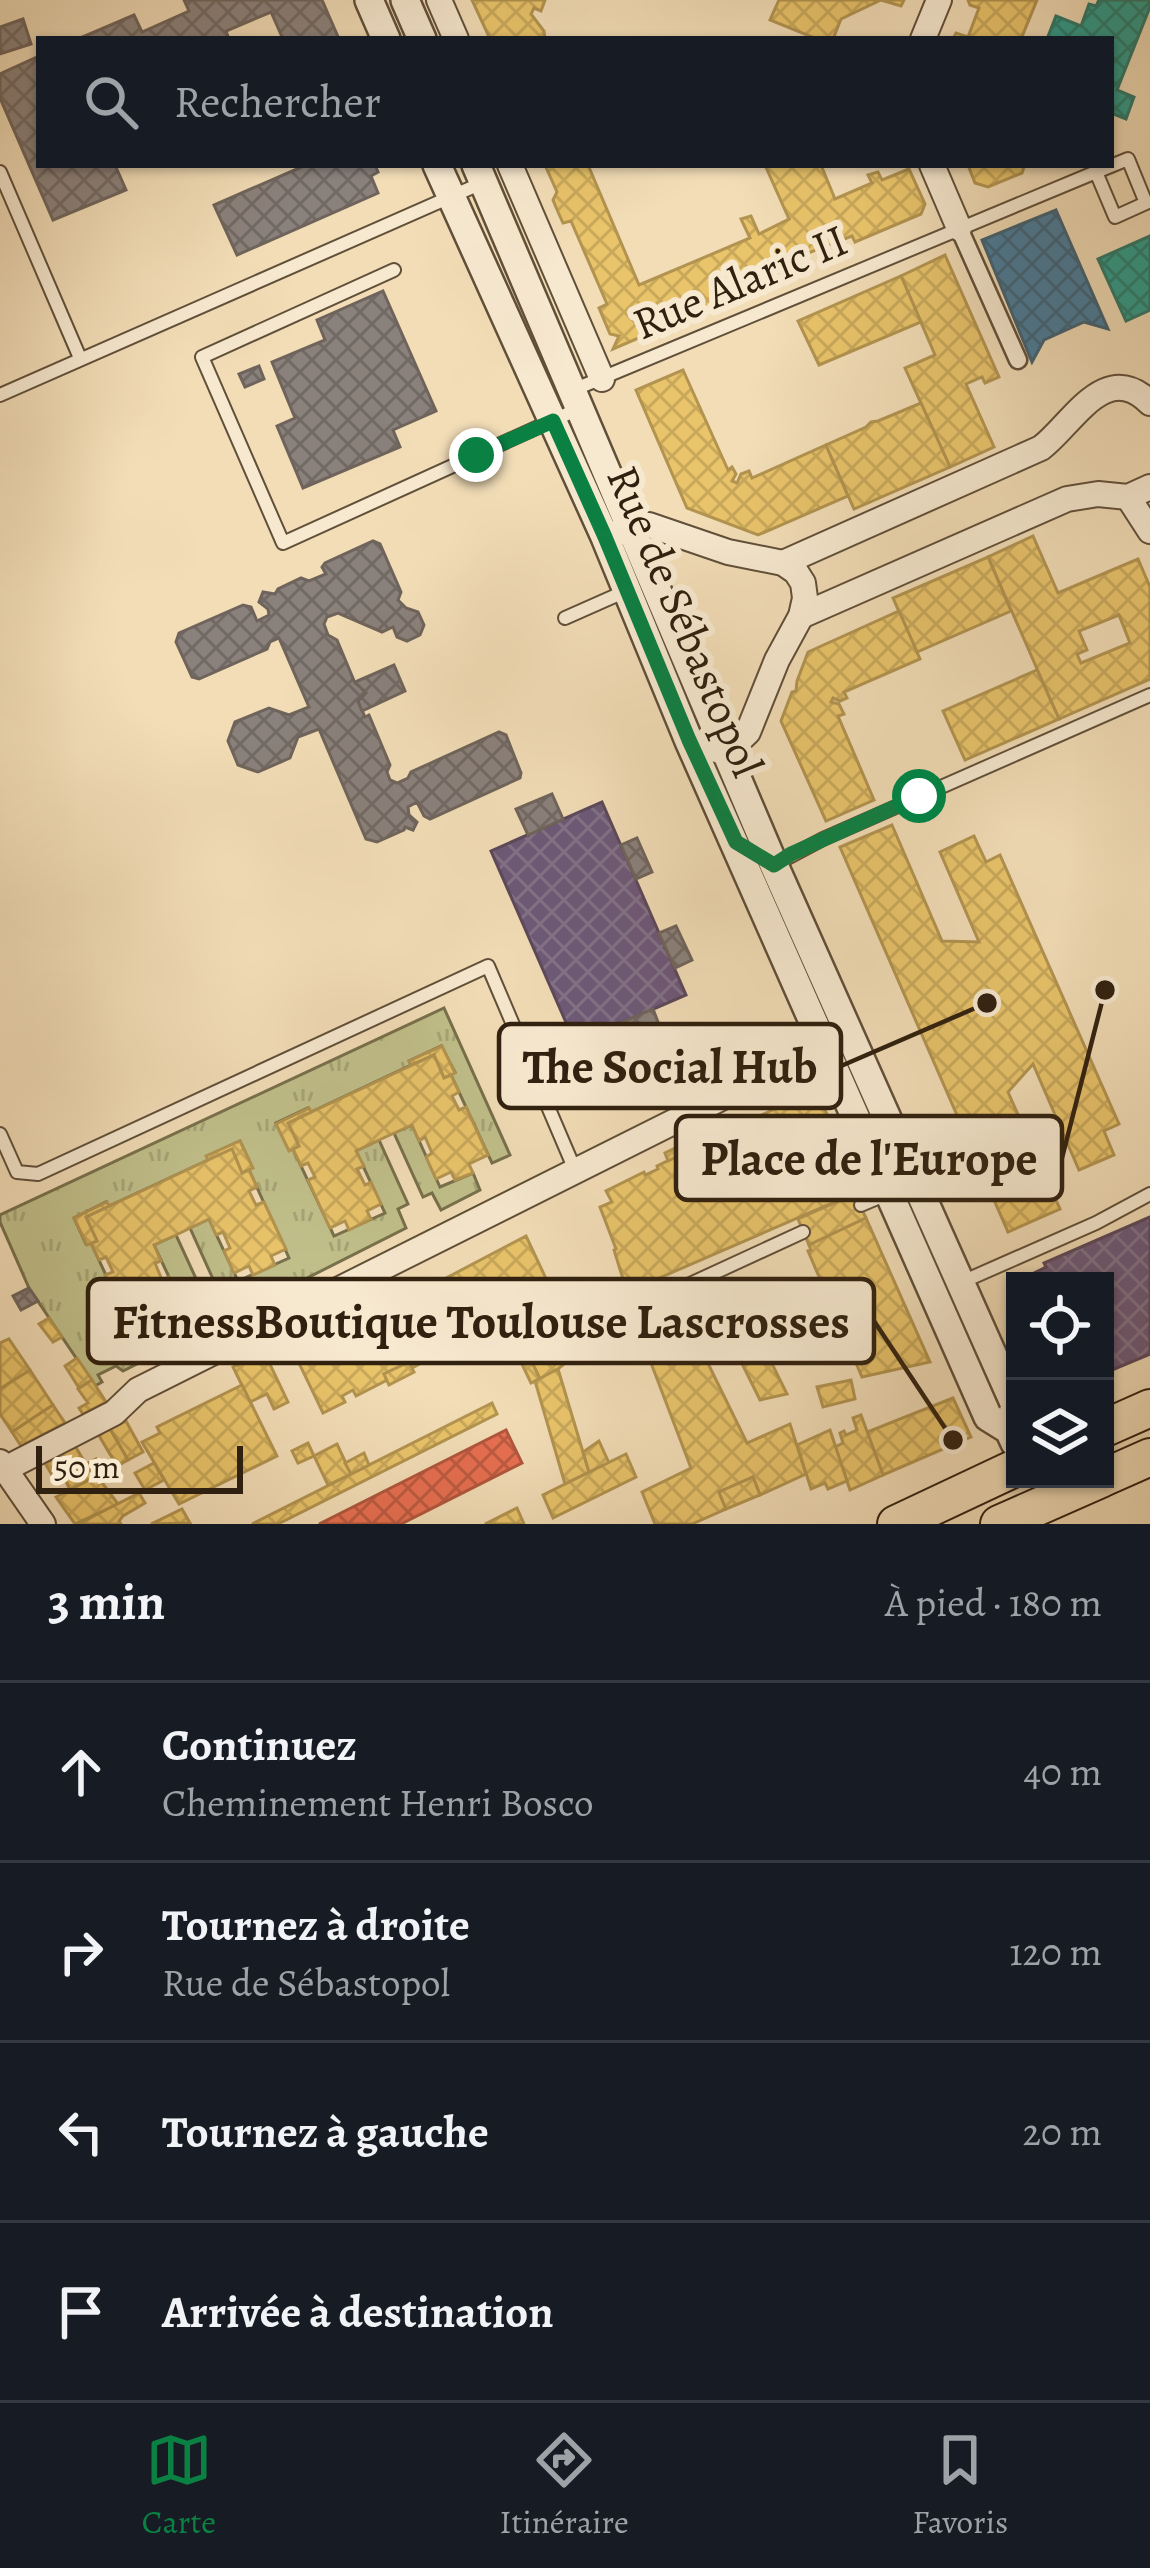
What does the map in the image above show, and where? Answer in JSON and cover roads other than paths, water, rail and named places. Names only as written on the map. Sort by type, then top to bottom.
[{"type":"main road","points":[[1114,1424],[1150,1408]]},
{"type":"main road","points":[[1114,1473],[1150,1457]]},
{"type":"main road","points":[[896,1524],[1006,1472]]},
{"type":"main road","points":[[999,1524],[1036,1492]]},
{"type":"street","points":[[405,0],[421,36]]},
{"type":"street","points":[[439,0],[455,36]]},
{"type":"street","points":[[924,36],[939,0]]},
{"type":"street","points":[[370,1],[385,36]]},
{"type":"street","name":"Rue de Sébastopol","points":[[438,168],[561,406],[617,533],[725,753],[774,865],[889,1193],[1006,1390]]},
{"type":"street","points":[[511,168],[602,379]]},
{"type":"street","points":[[933,168],[1018,360]]},
{"type":"street","name":"Rue de Sébastopol","points":[[479,174],[561,406]]},
{"type":"street","points":[[783,563],[1041,448],[1093,396],[1124,390],[1150,403]]},
{"type":"street","points":[[801,616],[1067,499],[1139,492],[1150,530]]},
{"type":"street","points":[[617,533],[649,525],[783,563],[803,583],[801,616],[748,732],[725,753],[689,740]]},
{"type":"street","name":"Rue de Sébastopol","points":[[617,533],[626,591],[689,740],[837,1040],[946,1289]]},
{"type":"street","points":[[736,842],[774,865]]},
{"type":"street","points":[[44,1524],[2,1465],[114,1412],[138,1390],[837,1040]]},
{"type":"lane","points":[[1106,168],[1096,172],[1115,217],[1147,203],[1128,159],[1114,165]]},
{"type":"lane","points":[[0,172],[80,358]]},
{"type":"lane","name":"Rue Alaric II","points":[[394,270],[202,357],[283,543],[561,406],[602,379],[1096,172]]},
{"type":"lane","points":[[0,395],[451,197],[479,174]]},
{"type":"lane","points":[[565,618],[626,591]]},
{"type":"lane","points":[[774,865],[1150,695]]},
{"type":"lane","points":[[0,1134],[17,1172],[38,1174],[488,966],[575,1170]]},
{"type":"lane","points":[[861,1205],[889,1193]]},
{"type":"lane","points":[[946,1289],[1150,1194]]},
{"type":"lane","points":[[625,1314],[803,1232]]},
{"type":"place","name":"Place de l'Europe","points":[[1105,990]]},
{"type":"place","name":"The Social Hub","points":[[987,1003]]},
{"type":"place","name":"FitnessBoutique Toulouse Lascrosses","points":[[953,1440]]}]
